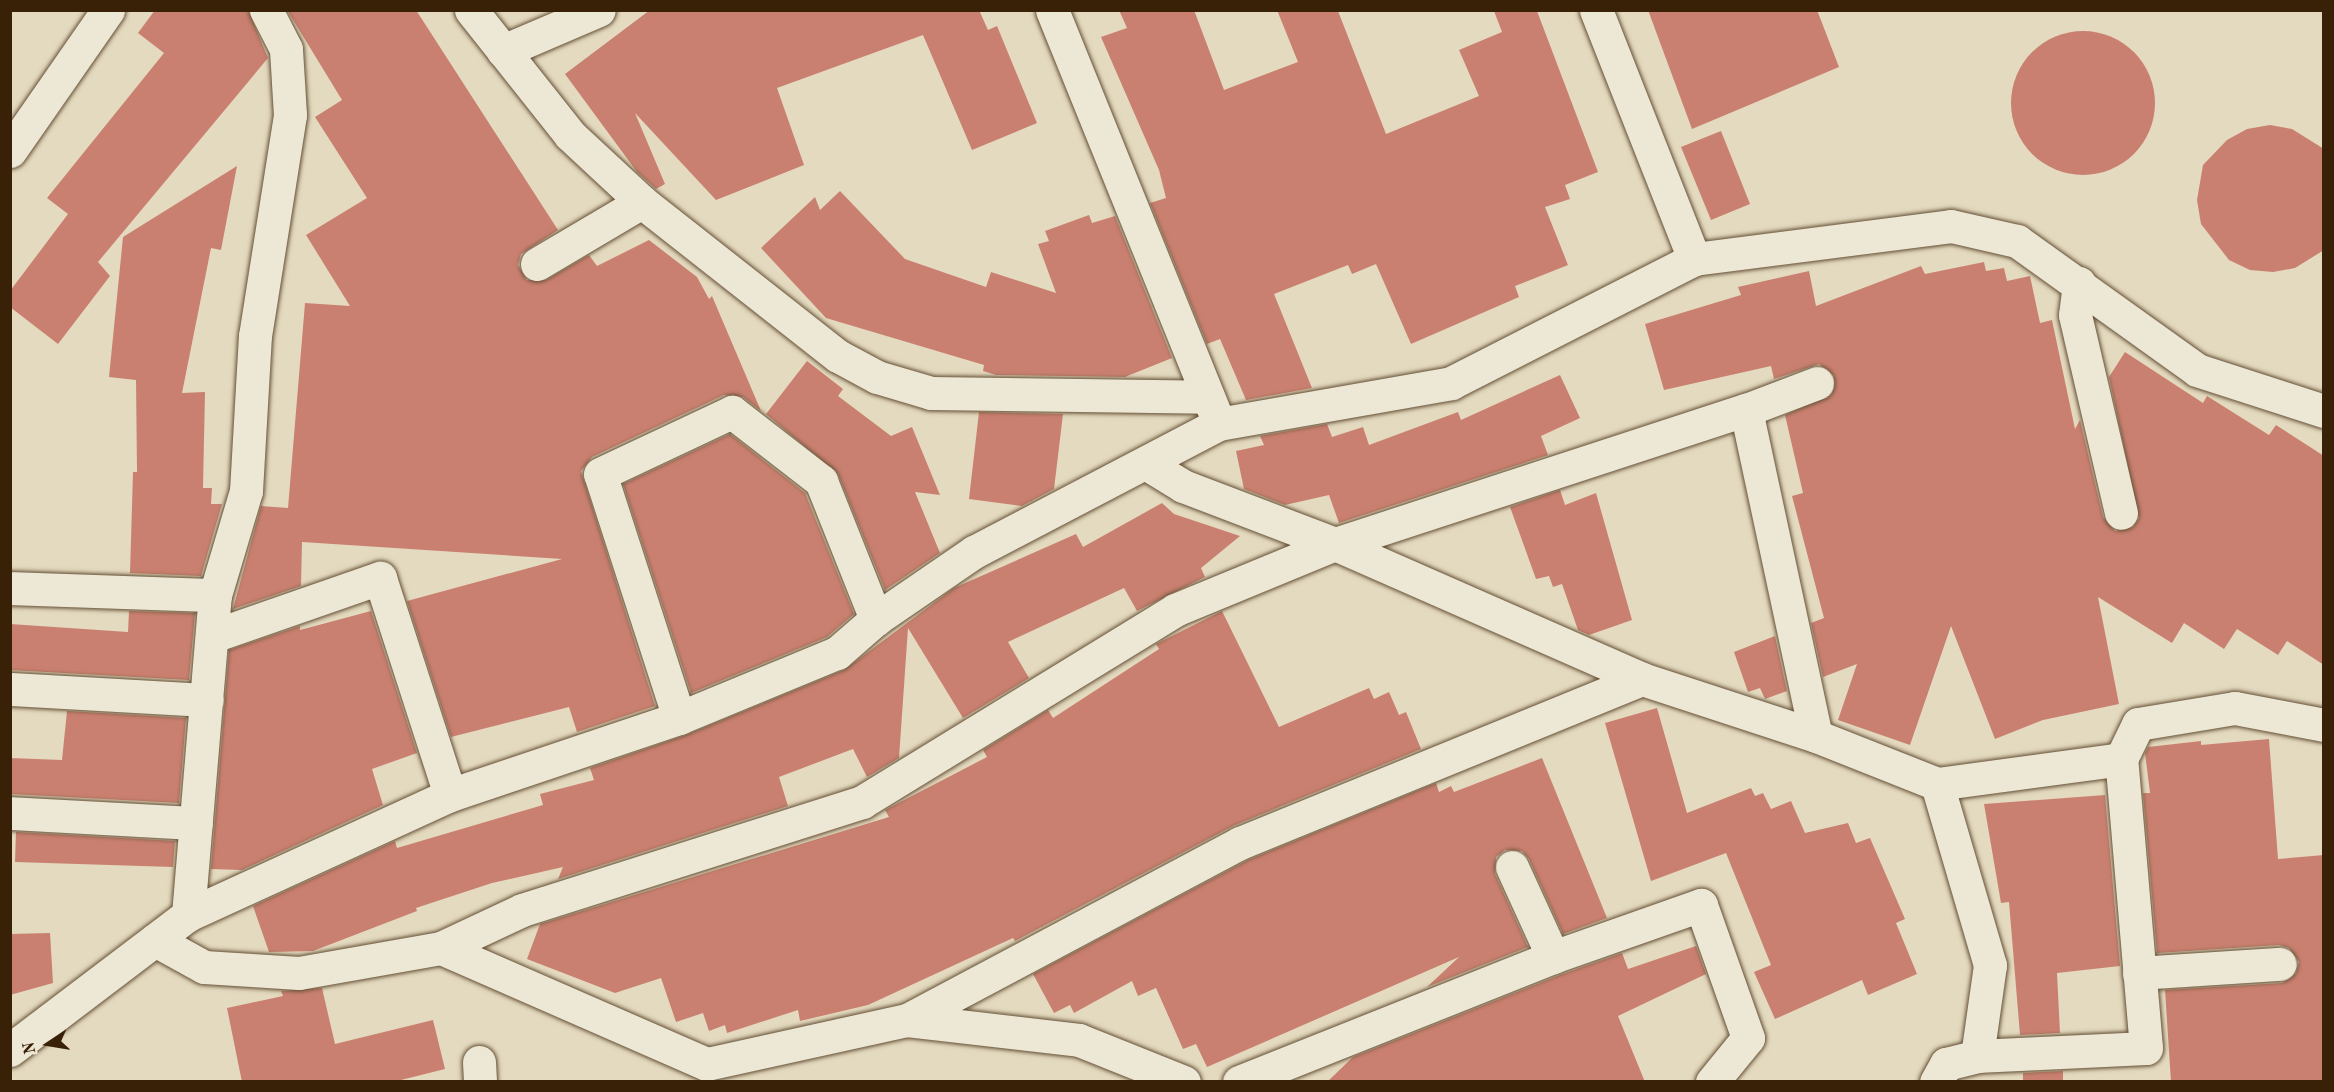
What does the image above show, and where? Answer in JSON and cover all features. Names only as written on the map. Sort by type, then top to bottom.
[{"type":"street","points":[[10,151],[108,10]]},
{"type":"street","points":[[188,915],[215,595],[246,491],[255,336],[290,115],[286,49],[266,10]]},
{"type":"street","points":[[471,10],[570,135],[642,202],[838,356],[877,377],[931,393],[1214,410],[1451,383],[1694,259],[1951,226],[2017,241],[2079,283],[2197,370],[2324,411]]},
{"type":"street","points":[[503,51],[599,10]]},
{"type":"street","points":[[1052,10],[1214,410]]},
{"type":"street","points":[[1596,10],[1694,259]]},
{"type":"street","points":[[537,264],[642,202]]},
{"type":"street","points":[[2079,283],[2075,315],[2121,513]]},
{"type":"street","points":[[155,940],[204,967],[299,973],[441,948],[522,910],[862,802],[1175,610],[1335,544],[1746,410],[1817,383]]},
{"type":"street","points":[[10,1050],[188,915],[450,795],[680,718],[837,653],[876,619],[974,552],[1147,464],[1214,410]]},
{"type":"street","points":[[1746,410],[1816,736]]},
{"type":"street","points":[[680,718],[600,474],[732,412],[822,481],[876,619]]},
{"type":"street","points":[[1147,464],[1184,486],[1335,544],[1642,679],[1816,736],[1937,784],[2121,759]]},
{"type":"street","points":[[213,636],[380,578],[450,795]]},
{"type":"street","points":[[10,588],[215,595]]},
{"type":"street","points":[[441,948],[709,1073],[907,1020],[1240,843],[1642,679]]},
{"type":"street","points":[[10,688],[207,700]]},
{"type":"street","points":[[1936,1082],[1946,1064],[1977,1056],[2146,1048],[2121,759],[2139,724],[2235,708],[2324,725]]},
{"type":"street","points":[[1937,784],[1990,965],[1977,1056]]},
{"type":"street","points":[[10,813],[196,822]]},
{"type":"street","points":[[1512,867],[1553,957]]},
{"type":"street","points":[[1239,1082],[1553,957],[1701,905],[1748,1038],[1712,1082]]},
{"type":"street","points":[[2139,973],[2280,964]]},
{"type":"street","points":[[907,1020],[1079,1040],[1184,1082]]},
{"type":"building","points":[[155,10],[248,10],[268,58],[98,262],[110,276],[58,344],[10,307],[10,291],[68,214],[47,198],[164,53],[138,33]]},
{"type":"building","points":[[287,10],[416,10],[558,230],[521,254],[518,265],[527,280],[546,280],[589,255],[597,266],[649,240],[697,277],[709,299],[712,296],[761,411],[743,397],[724,395],[592,457],[581,471],[655,706],[577,732],[569,707],[451,737],[407,601],[562,559],[302,542],[301,586],[233,609],[261,506],[288,508],[305,303],[350,306],[306,235],[367,198],[315,117],[342,100]]},
{"type":"building","points":[[650,10],[979,10],[988,30],[997,26],[1037,123],[972,150],[923,35],[777,88],[804,165],[716,200],[635,113],[665,184],[656,189],[637,172],[565,74]]},
{"type":"building","points":[[1119,10],[1194,10],[1224,90],[1298,62],[1277,10],[1338,11],[1386,134],[1479,96],[1459,50],[1502,32],[1494,11],[1537,11],[1598,172],[1565,185],[1570,199],[1545,207],[1568,265],[1515,286],[1519,297],[1411,344],[1376,264],[1352,274],[1348,265],[1274,294],[1312,388],[1246,400],[1220,339],[1207,344],[1150,203],[1166,198],[1159,170],[1101,37],[1127,28]]},
{"type":"building","points":[[1648,10],[1817,10],[1839,67],[1692,129]]},
{"type":"building","points":[[2083,31],[2110,37],[2123,43],[2134,52],[2143,63],[2149,76],[2155,103],[2149,130],[2143,143],[2134,154],[2123,163],[2110,169],[2083,175],[2056,169],[2043,163],[2032,154],[2023,143],[2017,130],[2011,103],[2017,76],[2023,63],[2032,52],[2043,43],[2056,37]]},
{"type":"building","points":[[2270,125],[2292,129],[2324,149],[2324,250],[2295,268],[2273,272],[2250,270],[2229,260],[2201,224],[2197,200],[2203,165],[2227,140],[2247,129]]},
{"type":"building","points":[[1721,131],[1750,204],[1711,220],[1681,147]]},
{"type":"building","points":[[237,166],[221,250],[211,248],[182,393],[205,392],[203,488],[212,488],[211,504],[222,504],[201,576],[130,573],[133,472],[137,472],[136,380],[109,377],[123,237]]},
{"type":"building","points":[[840,191],[905,259],[986,287],[991,272],[1056,293],[1038,244],[1049,241],[1045,231],[1089,215],[1092,223],[1115,216],[1172,358],[1125,377],[996,375],[983,371],[984,365],[826,318],[761,248],[815,197],[820,210]]},
{"type":"building","points":[[1984,262],[1986,271],[2004,268],[2007,281],[2030,276],[2040,323],[2052,320],[2075,429],[2080,420],[2103,517],[2115,531],[2133,527],[2139,518],[2109,377],[2125,352],[2203,403],[2207,396],[2269,435],[2276,425],[2324,456],[2324,665],[2287,641],[2278,655],[2237,629],[2224,649],[2184,623],[2172,643],[2098,597],[2119,704],[2043,720],[1995,739],[1951,626],[1910,745],[1838,720],[1857,664],[1823,677],[1811,623],[1824,618],[1792,496],[1803,493],[1785,415],[1831,395],[1834,376],[1819,364],[1774,379],[1771,366],[1664,390],[1645,324],[1741,295],[1738,287],[1809,271],[1816,306],[1921,266],[1925,274]]},
{"type":"building","points":[[807,361],[843,389],[838,396],[891,436],[912,427],[940,495],[915,492],[940,553],[885,590],[838,474],[766,414]]},
{"type":"building","points":[[1560,375],[1580,418],[1541,436],[1548,455],[1339,523],[1329,495],[1285,505],[1244,489],[1236,451],[1264,445],[1260,436],[1327,424],[1332,437],[1363,427],[1369,445],[1458,412],[1461,420]]},
{"type":"building","points":[[979,412],[1063,414],[1054,489],[1022,506],[969,499]]},
{"type":"building","points":[[730,434],[805,493],[854,614],[827,637],[691,693],[623,484]]},
{"type":"building","points":[[1560,490],[1565,505],[1596,493],[1632,620],[1589,635],[1578,630],[1562,584],[1553,587],[1549,576],[1536,579],[1510,507]]},
{"type":"building","points":[[1162,503],[1174,514],[1240,536],[1201,568],[1205,577],[1137,611],[1124,588],[1008,642],[1029,678],[963,718],[908,628],[899,758],[867,777],[853,749],[779,777],[788,806],[558,879],[563,867],[492,883],[416,908],[417,911],[313,951],[269,952],[253,906],[395,841],[397,848],[543,805],[540,794],[594,780],[590,768],[686,735],[844,670],[954,588],[1076,534],[1083,547]]},
{"type":"building","points":[[129,611],[195,613],[189,680],[10,670],[10,624],[128,632]]},
{"type":"building","points":[[371,611],[417,753],[372,769],[383,805],[242,870],[211,869],[229,650],[300,626],[300,630]]},
{"type":"building","points":[[1222,611],[1279,727],[1369,688],[1374,699],[1389,692],[1399,715],[1406,712],[1421,749],[1233,826],[1015,941],[1013,938],[868,1005],[800,1021],[798,1010],[727,1033],[725,1025],[709,1031],[703,1013],[676,1022],[661,978],[615,993],[527,959],[540,924],[889,817],[885,810],[987,757],[983,750],[1048,710],[1053,718],[1159,649],[1156,644]]},
{"type":"building","points":[[1775,636],[1787,691],[1765,699],[1760,688],[1748,692],[1734,652]]},
{"type":"building","points":[[1657,708],[1687,813],[1751,788],[1755,796],[1763,793],[1771,809],[1791,801],[1805,833],[1848,823],[1856,843],[1870,838],[1905,919],[1896,923],[1917,974],[1868,995],[1862,980],[1775,1019],[1754,972],[1771,965],[1726,853],[1651,881],[1605,723]]},
{"type":"building","points":[[67,711],[186,718],[179,803],[10,794],[10,758],[62,760]]},
{"type":"building","points":[[2269,739],[2278,859],[2324,855],[2324,1082],[2171,1082],[2165,990],[2282,983],[2296,973],[2299,962],[2289,948],[2279,945],[2157,953],[2143,793],[2150,793],[2145,753],[2148,747],[2201,741],[2201,745]]},
{"type":"building","points":[[1542,758],[1607,918],[1563,934],[1529,859],[1522,851],[1505,850],[1496,857],[1495,874],[1528,947],[1427,987],[1459,957],[1207,1067],[1196,1044],[1183,1049],[1156,988],[1138,996],[1132,981],[1074,1013],[1070,1005],[1054,1013],[1033,974],[1248,860],[1436,783],[1439,792],[1451,786],[1454,792]]},
{"type":"building","points":[[2105,795],[2120,966],[2057,973],[2060,1033],[2020,1035],[2009,902],[2001,903],[1984,804]]},
{"type":"building","points":[[16,832],[175,841],[173,867],[15,862]]},
{"type":"building","points":[[50,933],[53,983],[10,995],[10,934]]},
{"type":"building","points":[[1696,946],[1706,974],[1618,1016],[1645,1082],[1327,1082],[1353,1057],[1560,975],[1622,953],[1628,969]]},
{"type":"building","points":[[322,988],[335,1044],[433,1020],[445,1069],[393,1082],[242,1082],[227,1008],[283,996],[281,991]]},
{"type":"building","points":[[2063,1071],[2063,1082],[2023,1082],[2023,1073]]}]
